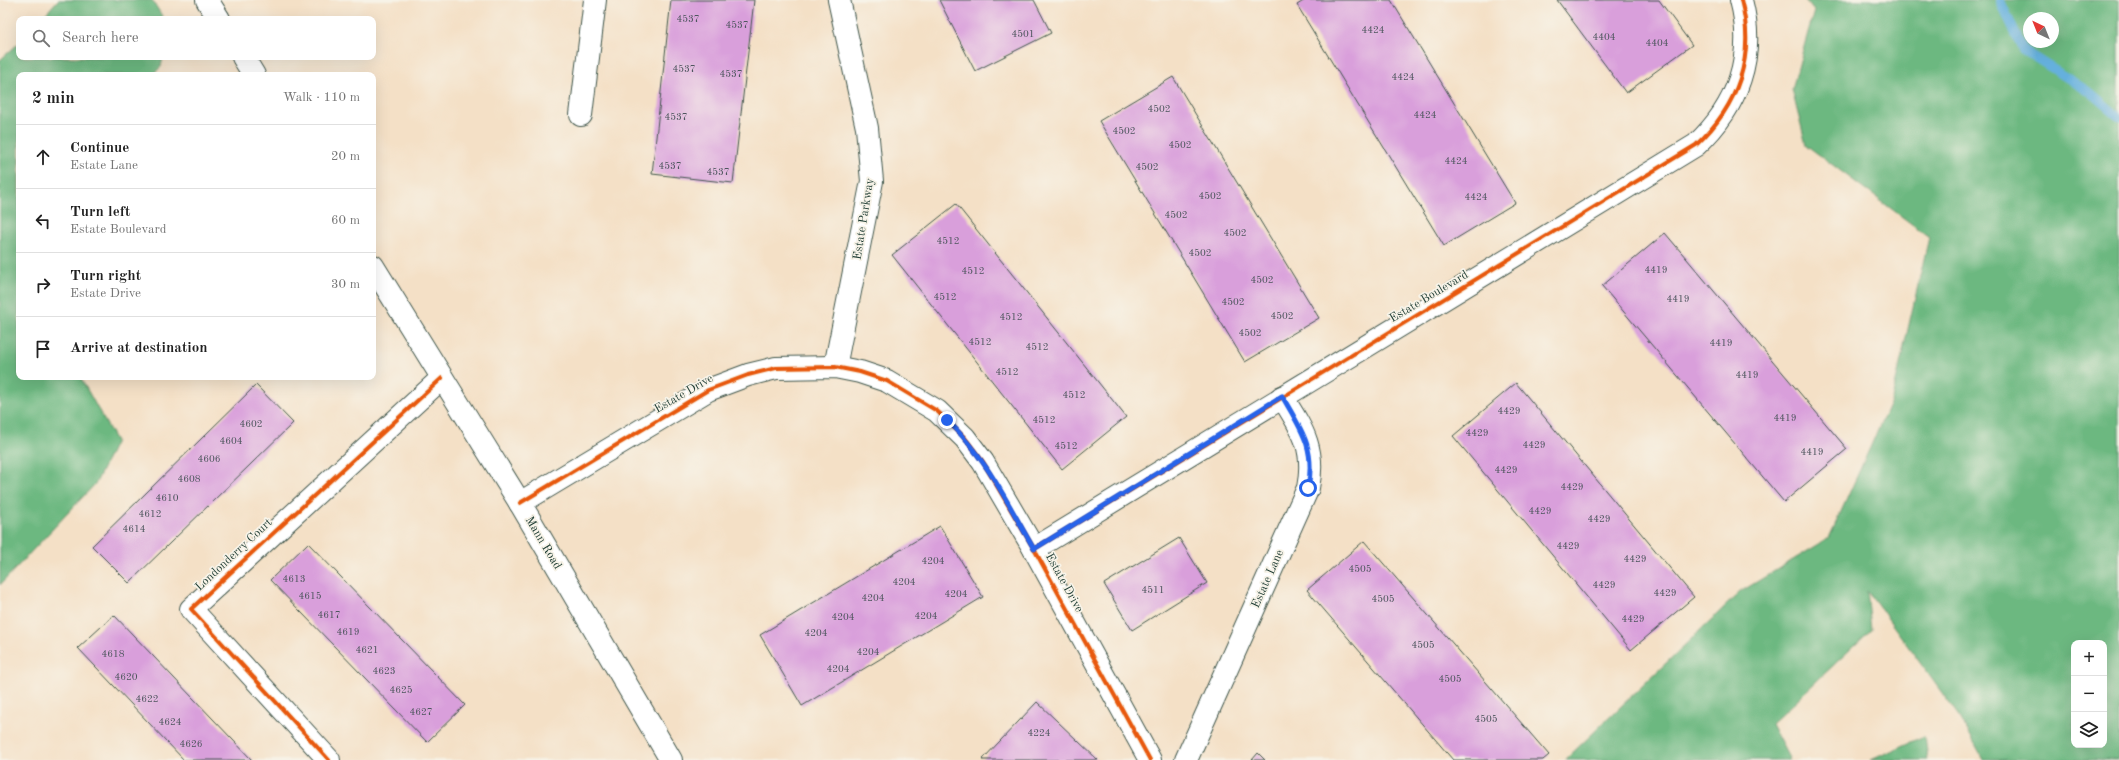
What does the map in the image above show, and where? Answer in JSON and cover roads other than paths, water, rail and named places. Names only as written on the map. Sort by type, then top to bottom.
[{"type":"street","points":[[207,0],[217,16]]},
{"type":"street","points":[[581,115],[594,0]]},
{"type":"street","name":"Estate Parkway","points":[[835,367],[872,181],[867,128],[839,0]]},
{"type":"street","name":"Estate Boulevard","points":[[1034,549],[1282,396],[1696,145],[1725,112],[1732,99],[1742,71],[1747,42],[1745,13],[1741,0]]},
{"type":"street","points":[[245,60],[252,72]]},
{"type":"street","name":"Mann Road","points":[[376,271],[520,503],[671,760]]},
{"type":"street","name":"Estate Drive","points":[[520,503],[708,390],[721,384],[776,368],[835,367],[860,372],[887,381],[925,403],[947,420],[965,438],[983,462],[1034,549],[1150,760]]},
{"type":"street","name":"Londonderry Court","points":[[329,760],[191,609],[442,378]]},
{"type":"street","name":"Estate Lane","points":[[1186,760],[1308,488],[1311,464],[1308,444],[1303,431],[1282,396]]},
{"type":"waterway","points":[[2000,0],[2023,50],[2091,93],[2119,117]]}]
